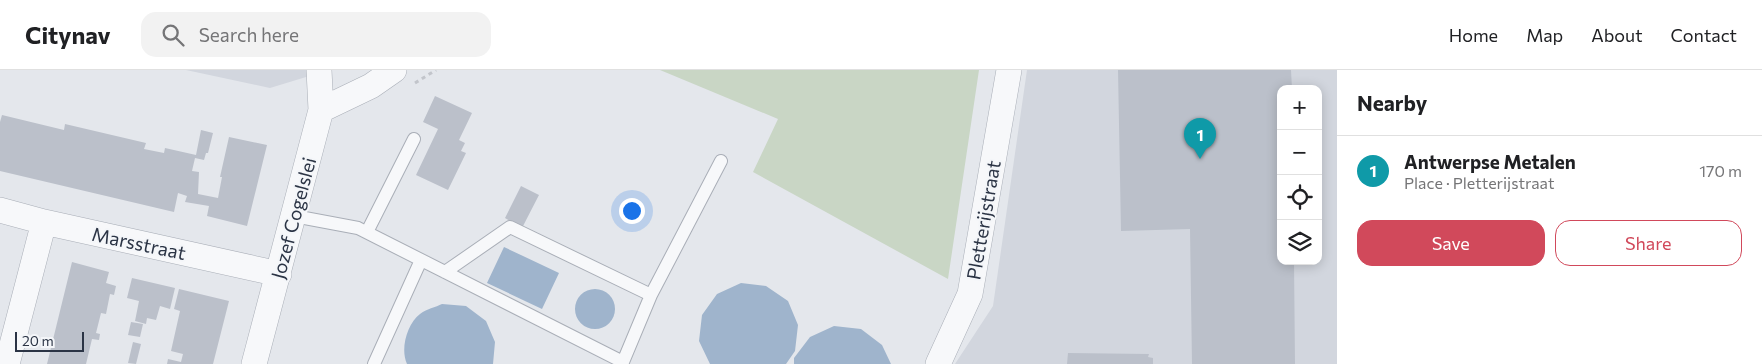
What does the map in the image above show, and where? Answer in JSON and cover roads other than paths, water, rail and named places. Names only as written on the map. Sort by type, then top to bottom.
[{"type":"street","name":"Jozef Cogelslei","points":[[254,364],[321,110],[319,70]]},
{"type":"street","points":[[321,110],[371,86],[394,70]]},
{"type":"street","name":"Pletterijstraat","points":[[938,364],[970,294],[1009,70]]},
{"type":"street","name":"Marsstraat","points":[[0,210],[44,222],[279,274]]},
{"type":"street","points":[[7,364],[44,222]]},
{"type":"lane","points":[[367,232],[414,139]]},
{"type":"lane","points":[[294,216],[358,228],[367,232],[623,363],[651,295],[722,161]]},
{"type":"lane","points":[[446,272],[510,227],[651,295]]},
{"type":"lane","points":[[374,364],[421,260]]},
{"type":"water","points":[[504,247],[559,273],[542,309],[487,283]]},
{"type":"water","points":[[741,283],[766,286],[788,301],[798,325],[795,351],[786,364],[710,364],[699,341],[702,315],[717,294]]},
{"type":"water","points":[[595,289],[609,295],[615,309],[609,323],[595,329],[581,323],[575,309],[581,295]]},
{"type":"water","points":[[442,304],[466,306],[486,321],[495,342],[493,364],[407,364],[404,351],[406,337],[415,318],[422,312]]},
{"type":"water","points":[[834,326],[861,329],[882,345],[891,364],[794,364],[794,358],[810,337]]},
{"type":"place","name":"Antwerpse Metalen","points":[[1200,159]]}]
